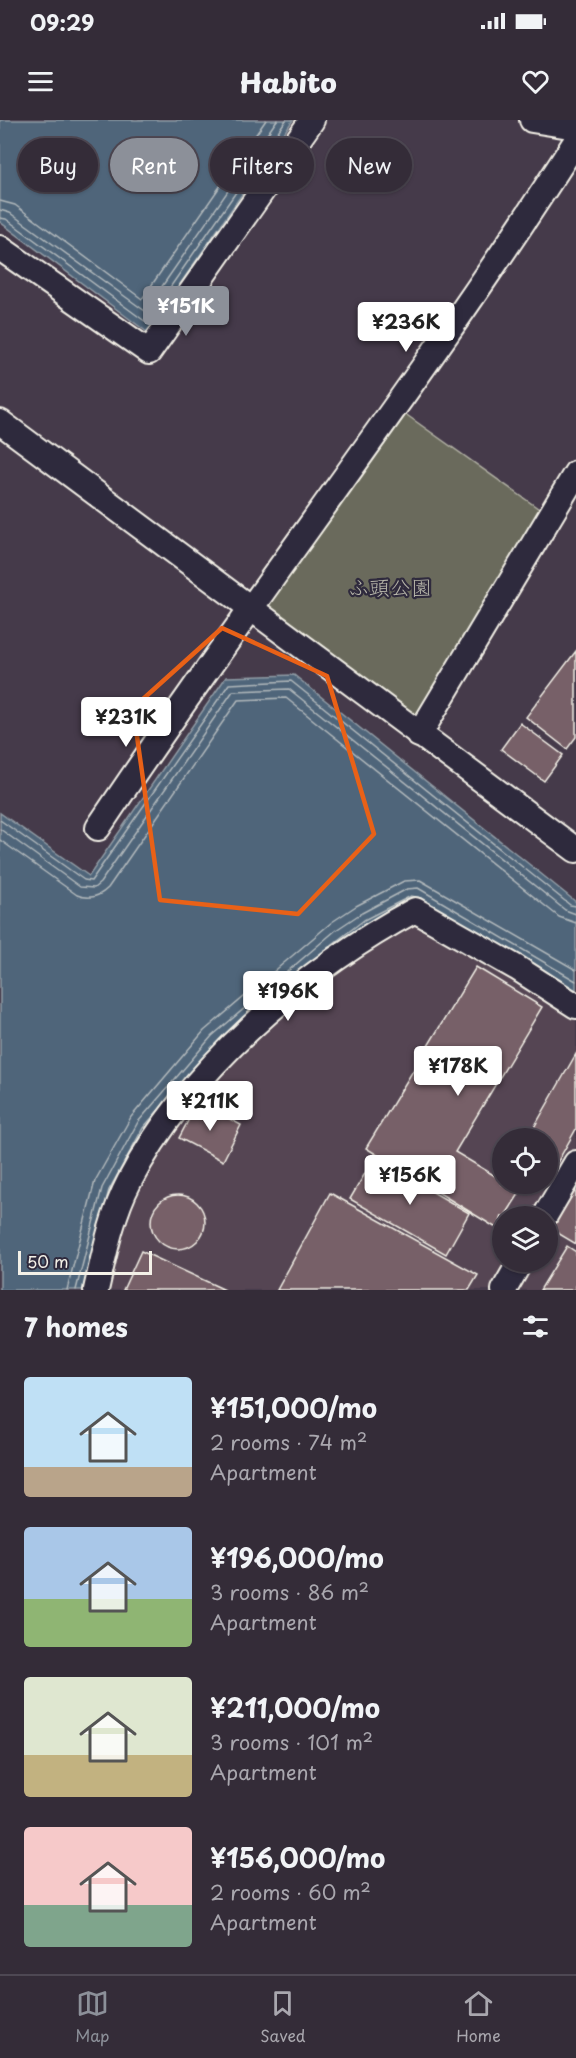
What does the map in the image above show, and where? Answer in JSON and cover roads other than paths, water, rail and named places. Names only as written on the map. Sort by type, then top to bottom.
[{"type":"street","points":[[0,248],[149,352],[312,120]]},
{"type":"street","points":[[532,120],[576,127]]},
{"type":"street","points":[[98,828],[188,692],[522,225],[576,141]]},
{"type":"street","points":[[0,422],[576,850]]},
{"type":"street","points":[[419,735],[576,472]]},
{"type":"street","points":[[96,1290],[105,1251],[128,1184],[157,1135],[192,1090],[290,991],[344,952],[392,922],[415,910],[517,968],[576,1006]]},
{"type":"street","points":[[552,1206],[576,1163]]},
{"type":"street","points":[[504,1290],[514,1272]]},
{"type":"water","points":[[0,120],[293,120],[281,138],[210,138],[210,192],[243,192],[147,332],[0,222]]},
{"type":"water","points":[[294,675],[576,902],[576,996],[414,901],[149,1131],[89,1290],[0,1290],[0,813],[89,876],[226,677]]},
{"type":"park label","name":"ふ頭公園","points":[[390,588]]}]
